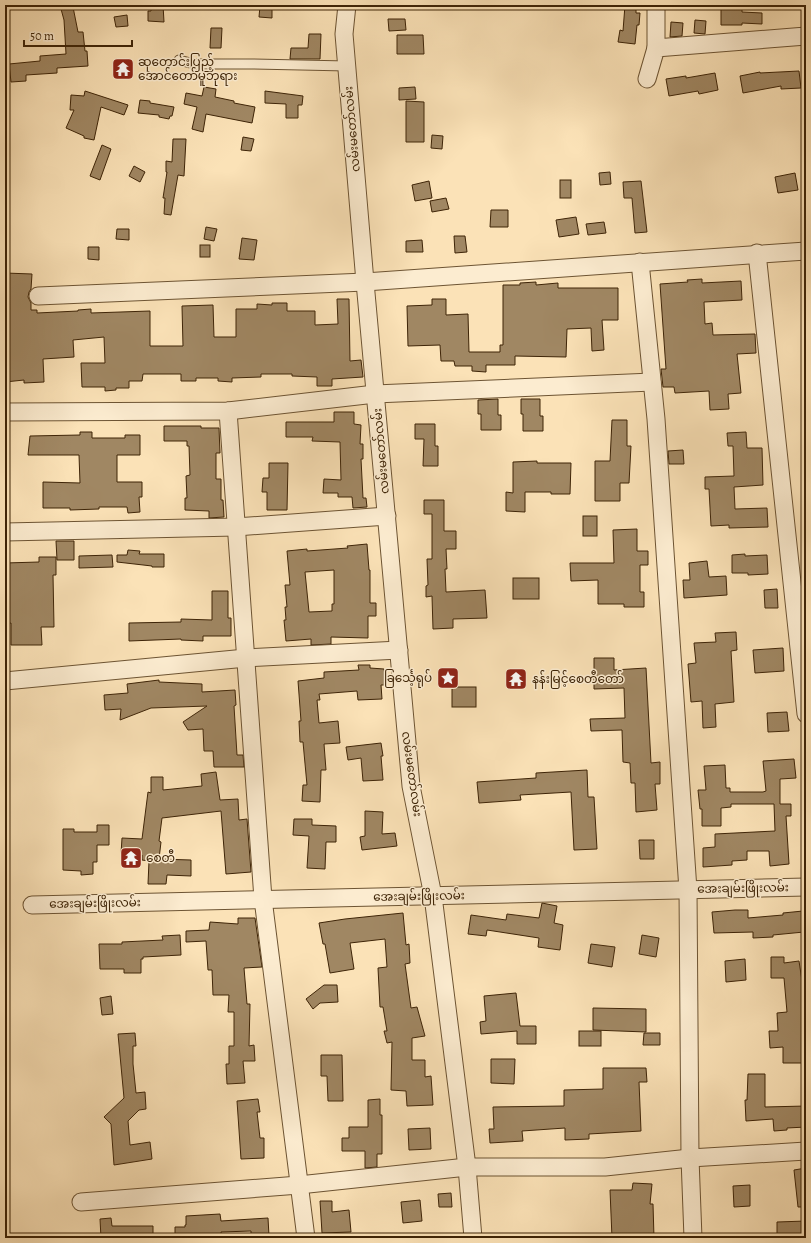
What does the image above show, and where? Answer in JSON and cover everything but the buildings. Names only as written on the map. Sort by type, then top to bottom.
[{"type":"street","name":"လမ်းမတော်လမ်း","points":[[347,5],[344,34],[411,786],[434,896],[467,1167],[473,1238]]},
{"type":"street","points":[[647,79],[656,48],[656,5]]},
{"type":"street","points":[[656,48],[806,36]]},
{"type":"street","points":[[38,296],[365,282],[806,250]]},
{"type":"street","points":[[757,253],[801,620],[806,714]]},
{"type":"street","points":[[640,262],[652,382],[668,583],[688,890],[690,1158],[693,1238]]},
{"type":"street","points":[[5,412],[228,411],[375,394],[652,382]]},
{"type":"street","points":[[228,411],[263,900],[306,1238]]},
{"type":"street","points":[[5,532],[236,527],[386,516]]},
{"type":"street","points":[[5,681],[246,658],[399,650]]},
{"type":"street","name":"အေးချမ်းဖြိုးလမ်း","points":[[32,905],[806,887]]},
{"type":"street","points":[[81,1202],[299,1184],[467,1167],[605,1167],[690,1158],[806,1151]]},
{"type":"lane","points":[[179,60],[194,64],[347,66]]},
{"type":"place","name":"ဆုတောင်းပြည့် အောင်တော်မူဘုရား","points":[[123,69]]},
{"type":"place","name":"ခြင်္သေ့ရုပ်","points":[[448,678]]},
{"type":"place","name":"နန်းမြင့်စေတီတော်","points":[[516,679]]},
{"type":"place","name":"စေတီ","points":[[131,858]]}]
